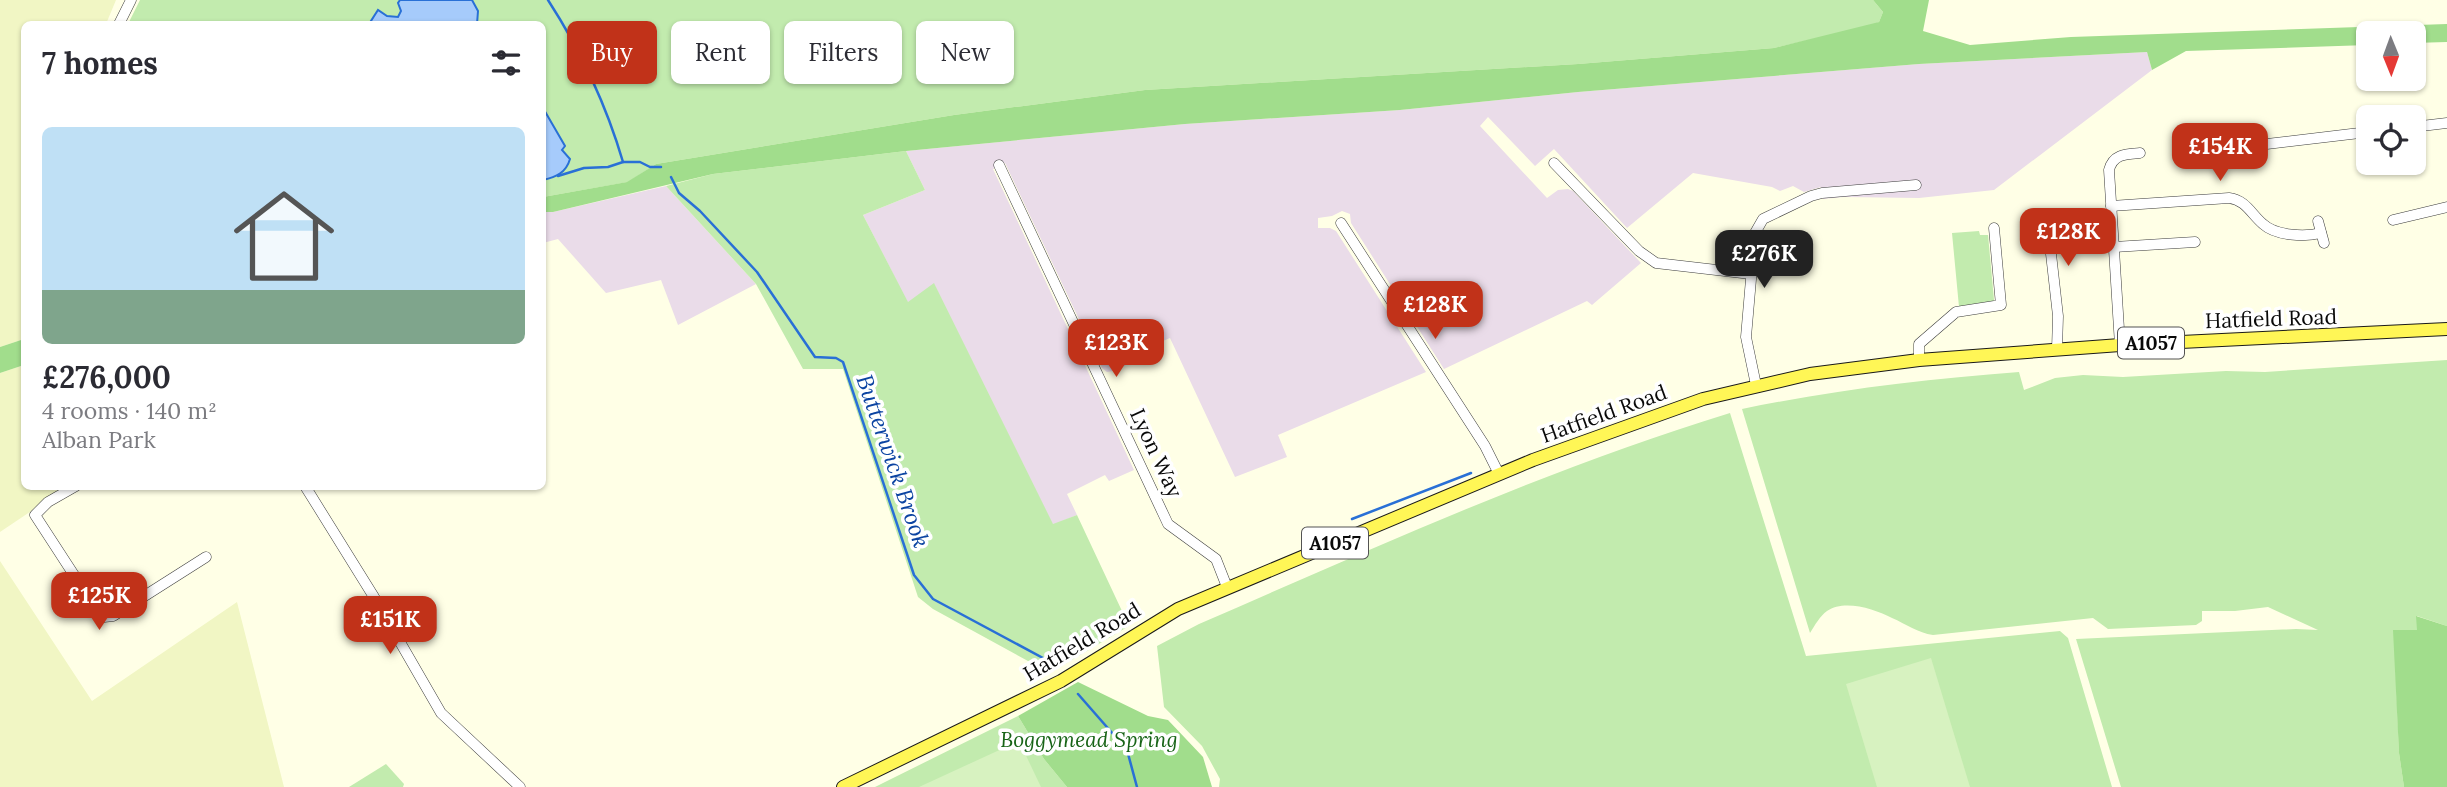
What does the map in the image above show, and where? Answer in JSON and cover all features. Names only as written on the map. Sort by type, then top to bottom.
[{"type":"main road","name":"Hatfield Road","points":[[843,787],[1061,681],[1157,620],[1227,587],[1499,474],[1634,422],[1703,399],[1810,374],[1919,360],[2120,345],[2447,329]]},
{"type":"street","points":[[120,21],[131,0]]},
{"type":"street","points":[[2426,125],[2447,123]]},
{"type":"street","points":[[2250,146],[2356,133]]},
{"type":"street","points":[[2120,345],[2109,180],[2111,163],[2122,155],[2140,153]]},
{"type":"street","points":[[1554,163],[1639,251],[1656,263],[1751,274]]},
{"type":"street","name":"Lyon Way","points":[[999,165],[1168,524],[1216,559],[1227,587]]},
{"type":"street","points":[[1756,385],[1746,337],[1755,233],[1763,219],[1822,193],[1916,185]]},
{"type":"street","points":[[2111,206],[2236,199],[2270,229],[2323,238],[2318,221]]},
{"type":"street","points":[[2393,220],[2447,207]]},
{"type":"street","points":[[1341,223],[1485,446],[1499,474]]},
{"type":"street","points":[[1919,360],[1919,340],[1956,312],[2001,305],[1994,229]]},
{"type":"street","points":[[2029,243],[2036,238],[2050,245],[2058,316],[2057,349]]},
{"type":"street","points":[[2114,247],[2195,242]]},
{"type":"street","points":[[69,490],[48,502],[35,516],[100,615],[104,617],[113,616],[206,557]]},
{"type":"street","points":[[307,490],[374,597],[441,713],[520,787]]},
{"type":"shaded area","points":[[2147,52],[2152,70],[1994,190],[1919,198],[1823,199],[1821,187],[1804,192],[1793,186],[1780,191],[1772,187],[1693,173],[1627,228],[1554,149],[1535,166],[1488,117],[1480,126],[1547,198],[1558,190],[1573,191],[1641,263],[1592,305],[1587,301],[1444,369],[1351,223],[1350,214],[1342,211],[1318,218],[1318,228],[1336,231],[1426,372],[1278,435],[1287,457],[1235,477],[1170,338],[1146,348],[1149,354],[1113,371],[1107,372],[1102,368],[1005,163],[993,169],[1134,470],[1109,481],[1105,475],[1067,494],[1077,515],[1053,525],[934,284],[908,303],[863,215],[925,190],[906,151],[1185,124],[1400,110],[1578,92],[1919,64]]},
{"type":"shaded area","points":[[666,186],[756,284],[678,325],[661,280],[606,293],[558,239],[546,242],[546,212]]},
{"type":"green space","points":[[0,0],[116,0],[107,21],[21,21],[21,340],[0,347]]},
{"type":"green space","points":[[140,0],[1873,0],[1883,12],[1879,22],[1871,26],[1774,48],[1578,64],[1145,90],[954,115],[656,164],[628,182],[546,196],[546,21],[130,21]]},
{"type":"green space","points":[[1873,0],[1929,0],[1923,31],[1970,45],[2071,37],[2356,27],[2356,45],[2186,51],[2152,70],[2147,52],[1919,64],[1578,92],[1400,110],[1185,124],[906,151],[713,174],[546,212],[546,196],[627,182],[656,164],[954,115],[1145,90],[1578,64],[1774,48],[1879,22],[1883,12]]},
{"type":"green space","points":[[2447,24],[2447,42],[2426,43],[2426,25]]},
{"type":"green space","points":[[906,151],[925,190],[863,215],[908,302],[934,283],[1053,524],[1077,515],[1129,626],[1050,673],[933,609],[918,597],[843,369],[803,369],[756,284],[666,186],[713,174]]},
{"type":"green space","points":[[1979,231],[1980,235],[1988,235],[1994,300],[1991,303],[1959,307],[1952,233]]},
{"type":"green space","points":[[21,340],[21,366],[0,373],[0,347]]},
{"type":"green space","points":[[2447,360],[2447,626],[2417,616],[2417,630],[2394,630],[2399,753],[2404,787],[2121,787],[2076,639],[2318,630],[2268,607],[2202,611],[2202,621],[2196,625],[2108,629],[2093,618],[1933,635],[1877,611],[1842,606],[1824,613],[1810,633],[1742,409],[1880,386],[2019,372],[2024,390],[2055,378],[2083,375],[2123,377],[2226,371],[2265,372]]},
{"type":"green space","points":[[21,366],[21,490],[63,490],[0,532],[0,373]]},
{"type":"green space","points":[[1730,413],[1806,656],[2060,631],[2068,638],[2112,787],[1219,787],[1220,779],[1202,746],[1164,707],[1157,646],[1199,624],[1528,484]]},
{"type":"green space","points":[[0,561],[92,701],[237,602],[284,787],[0,787]]},
{"type":"green space","points":[[2416,616],[2447,626],[2447,787],[2404,787],[2399,753],[2393,630],[2417,630]]},
{"type":"green space","points":[[1931,658],[1970,787],[1877,787],[1846,684]]},
{"type":"green space","name":"Boggymead Spring","points":[[1078,682],[1148,716],[1168,720],[1203,757],[1212,787],[1067,787],[1044,759],[1018,716]]},
{"type":"green space","points":[[1018,716],[1044,759],[1067,787],[875,787]]},
{"type":"green space","points":[[1019,741],[1041,787],[919,787]]},
{"type":"green space","points":[[386,764],[404,784],[403,787],[349,787]]},
{"type":"water","points":[[400,0],[472,0],[478,11],[477,21],[371,21],[378,10],[387,16],[398,17],[401,11],[398,3]]},
{"type":"water","points":[[546,113],[565,146],[562,150],[570,159],[560,174],[546,179]]},
{"type":"waterway","name":"Butterwick Brook","points":[[548,0],[592,78],[623,162]]},
{"type":"waterway","points":[[558,176],[584,168],[608,167],[623,162],[640,162],[650,167],[661,167]]},
{"type":"waterway","name":"Butterwick Brook","points":[[671,177],[679,193],[700,211],[757,272],[815,357],[836,358],[843,362],[914,575],[933,599],[1056,665]]},
{"type":"waterway","points":[[1352,519],[1471,473]]},
{"type":"waterway","name":"Butterwick Brook","points":[[1078,694],[1127,750],[1137,787]]}]
